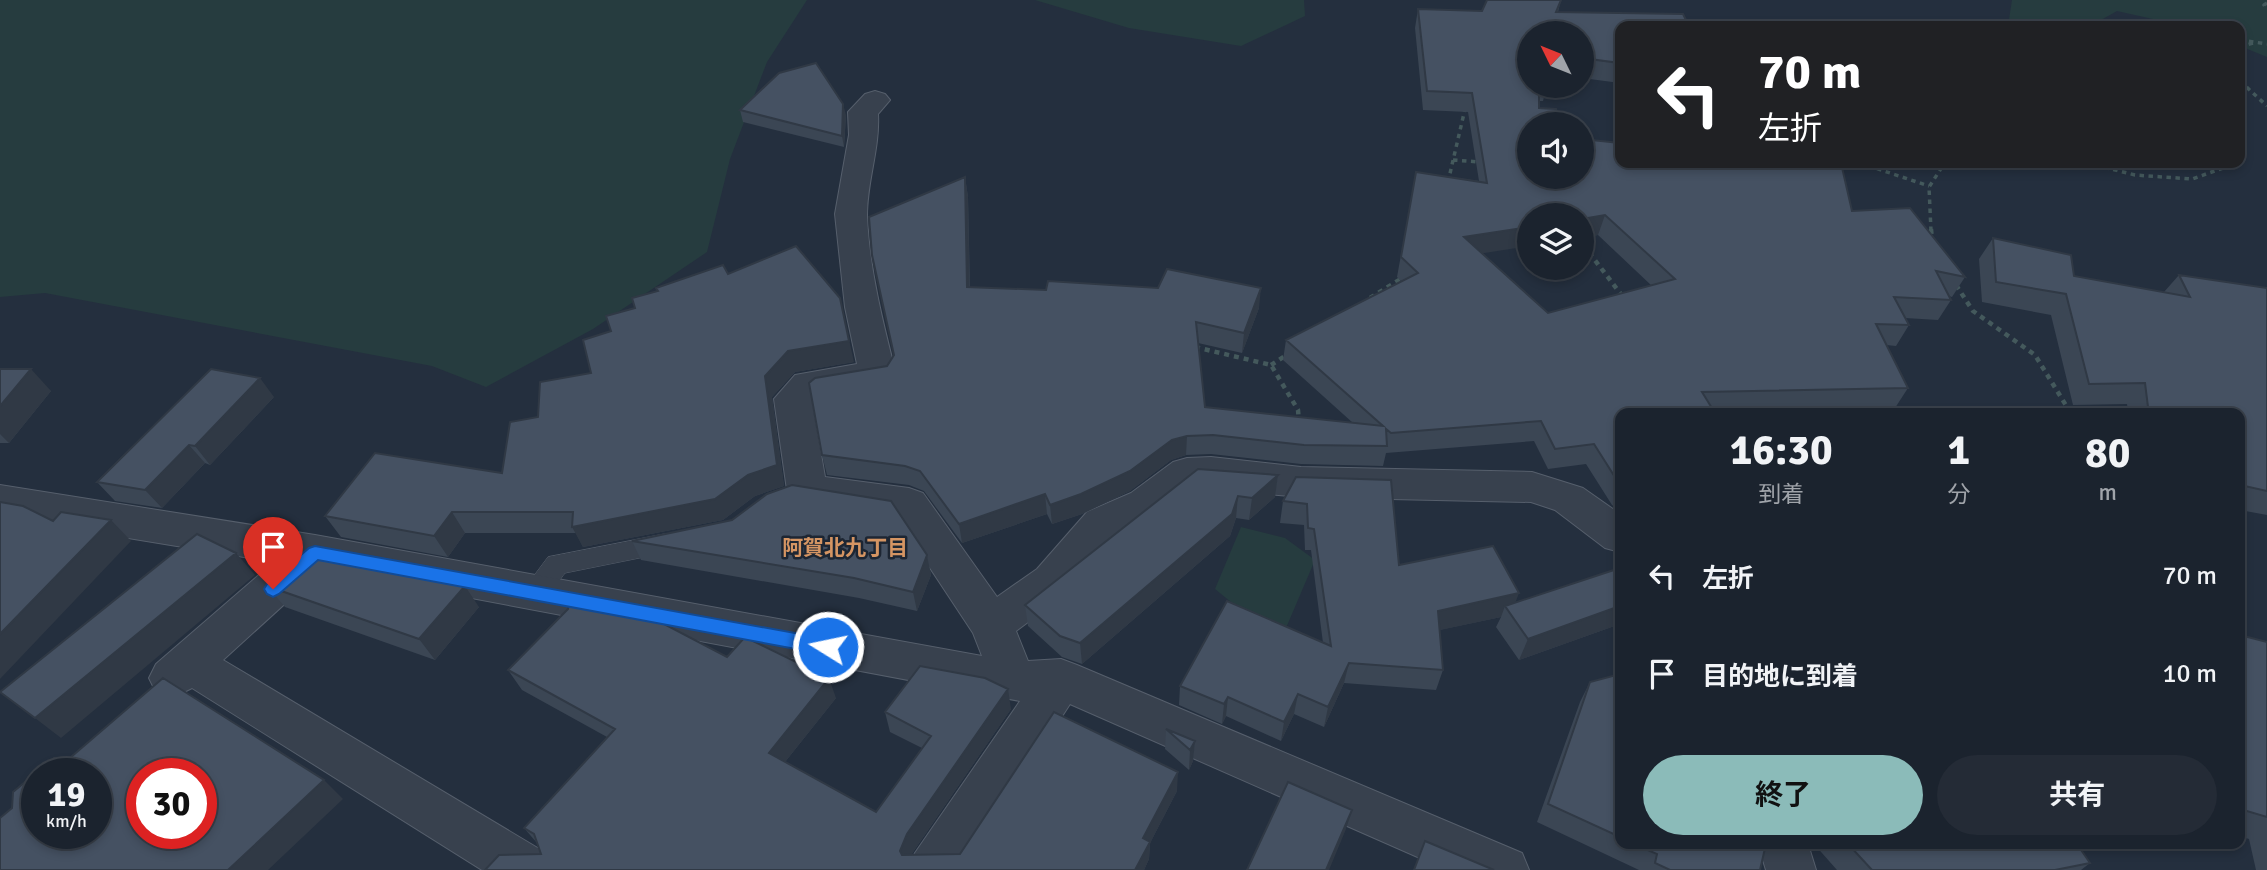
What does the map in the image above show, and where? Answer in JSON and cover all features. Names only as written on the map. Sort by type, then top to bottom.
[{"type":"street","points":[[875,100],[863,112],[864,135],[851,214],[863,307],[878,374],[808,384],[793,399],[796,494],[909,504],[992,625],[1014,682]]},
{"type":"street","points":[[992,625],[1052,581],[1101,523],[1146,504],[1187,473],[1212,472],[1301,482],[1532,487],[1569,499],[1615,532]]},
{"type":"street","points":[[0,501],[315,552],[1014,682],[1061,679],[1504,870]]},
{"type":"street","points":[[139,705],[315,552]]},
{"type":"street","points":[[190,663],[528,870]]},
{"type":"street","points":[[933,870],[1061,679]]},
{"type":"street","points":[[1785,849],[1791,870]]},
{"type":"lane","points":[[534,593],[557,564],[689,540]]},
{"type":"path","points":[[2245,41],[2267,44]]},
{"type":"path","points":[[2245,46],[2259,42]]},
{"type":"path","points":[[2245,86],[2267,106]]},
{"type":"path","points":[[1448,193],[1447,180],[1467,98]]},
{"type":"path","points":[[1453,160],[1491,163]]},
{"type":"path","points":[[1874,168],[1929,187]]},
{"type":"path","points":[[1933,245],[1929,187],[1941,168]]},
{"type":"path","points":[[2107,168],[2135,175],[2192,178],[2223,168]]},
{"type":"path","points":[[1594,259],[1626,303]]},
{"type":"path","points":[[1365,301],[1408,275]]},
{"type":"path","points":[[1956,284],[1973,312],[2035,355],[2069,408]]},
{"type":"path","points":[[1191,346],[1271,366],[1298,410],[1301,482]]},
{"type":"path","points":[[1271,366],[1292,351]]},
{"type":"green space","points":[[0,0],[807,0],[767,62],[730,159],[707,252],[593,329],[486,387],[432,366],[45,293],[0,297]]},
{"type":"green space","points":[[1035,0],[1304,0],[1305,16],[1241,46],[1129,28]]},
{"type":"green space","points":[[2012,0],[2267,0],[2267,57],[2245,48],[2245,21],[2162,21],[2117,11],[2101,21],[2009,21]]},
{"type":"green space","points":[[1241,527],[1285,538],[1315,560],[1280,642],[1215,589]]},
{"type":"building","points":[[1487,0],[1561,0],[1556,12],[1683,14],[1686,21],[1615,21],[1615,62],[1594,60],[1594,21],[1517,21],[1517,98],[1539,98],[1539,108],[1556,109],[1557,112],[1517,112],[1517,189],[1594,189],[1594,140],[1615,142],[1615,168],[1842,168],[1852,211],[1910,208],[1965,277],[1936,271],[1951,300],[1894,297],[1909,325],[1876,324],[1908,388],[1702,392],[1712,408],[1615,408],[1615,477],[1594,444],[1555,449],[1541,421],[1391,433],[1386,429],[1387,446],[1304,445],[1213,435],[1187,436],[1172,440],[1130,471],[1081,494],[1050,505],[1045,494],[959,524],[920,471],[905,466],[822,455],[809,383],[815,378],[887,366],[894,355],[872,255],[869,217],[965,177],[967,287],[1046,290],[1048,281],[1158,288],[1167,269],[1261,288],[1244,333],[1196,322],[1205,407],[1383,426],[1286,340],[1418,273],[1401,257],[1416,172],[1487,183],[1472,93],[1427,91],[1418,9],[1482,11]]},
{"type":"building","points":[[816,63],[843,104],[842,136],[740,110],[779,73]]},
{"type":"building","points":[[1993,238],[2071,255],[2074,276],[2190,297],[2179,275],[2267,288],[2267,491],[2245,486],[2245,408],[2143,408],[2148,407],[2145,383],[2089,384],[2066,294],[1996,282]]},
{"type":"building","points":[[796,246],[840,298],[849,341],[788,351],[765,376],[777,465],[748,475],[715,499],[572,527],[573,512],[452,512],[434,536],[325,516],[375,453],[502,473],[510,422],[538,417],[540,382],[591,373],[583,340],[611,331],[606,316],[635,308],[632,298],[658,291],[656,288],[723,265],[728,274]]},
{"type":"building","points":[[0,369],[31,369],[0,406]]},
{"type":"building","points":[[211,369],[260,378],[195,446],[189,445],[145,490],[97,482]]},
{"type":"building","points":[[1198,469],[1278,475],[1252,498],[1238,496],[1232,514],[1080,643],[1060,636],[1025,605]]},
{"type":"building","points":[[1296,477],[1391,480],[1399,565],[1493,546],[1519,593],[1438,611],[1443,670],[1349,663],[1328,707],[1298,694],[1284,722],[1228,697],[1224,704],[1180,686],[1227,601],[1331,646],[1314,529],[1308,528],[1307,504],[1283,501]]},
{"type":"building","points":[[792,485],[891,501],[927,555],[913,592],[854,578],[632,541],[732,520],[767,494]]},
{"type":"building","points":[[0,502],[23,506],[53,521],[61,512],[111,520],[0,634]]},
{"type":"building","points":[[197,534],[236,553],[35,718],[0,692]]},
{"type":"building","points":[[306,551],[432,575],[465,586],[419,639],[267,586]]},
{"type":"building","points":[[1615,570],[1615,608],[1528,639],[1505,606]]},
{"type":"building","points":[[569,600],[647,615],[727,657],[745,637],[829,678],[769,753],[876,812],[931,736],[885,712],[920,666],[985,678],[1008,689],[907,834],[900,851],[902,855],[960,854],[1054,712],[1178,772],[1143,838],[1150,842],[1135,870],[485,870],[499,855],[541,854],[534,834],[524,828],[615,729],[508,670],[568,609]]},
{"type":"building","points":[[2245,636],[2267,642],[2267,817],[2245,810]]},
{"type":"building","points":[[1615,675],[1615,835],[1548,804],[1590,682]]},
{"type":"building","points":[[163,678],[324,780],[228,870],[0,870],[0,818],[12,808],[13,792],[21,785],[21,849],[112,849],[112,758],[54,758],[71,757]]},
{"type":"building","points":[[1166,729],[1195,741],[1190,750]]},
{"type":"building","points":[[1288,782],[1352,810],[1326,870],[1247,870]]},
{"type":"building","points":[[1425,841],[1494,870],[1414,870]]},
{"type":"building","points":[[1646,849],[1765,849],[1760,870],[1670,870],[1655,863],[1657,854]]},
{"type":"building","points":[[1853,849],[2080,849],[2090,863],[2055,870],[1872,870]]},
{"type":"district","name":"阿賀北九丁目","points":[[845,548]]},
{"type":"route","points":[[273,589],[315,552],[828,647]]}]
